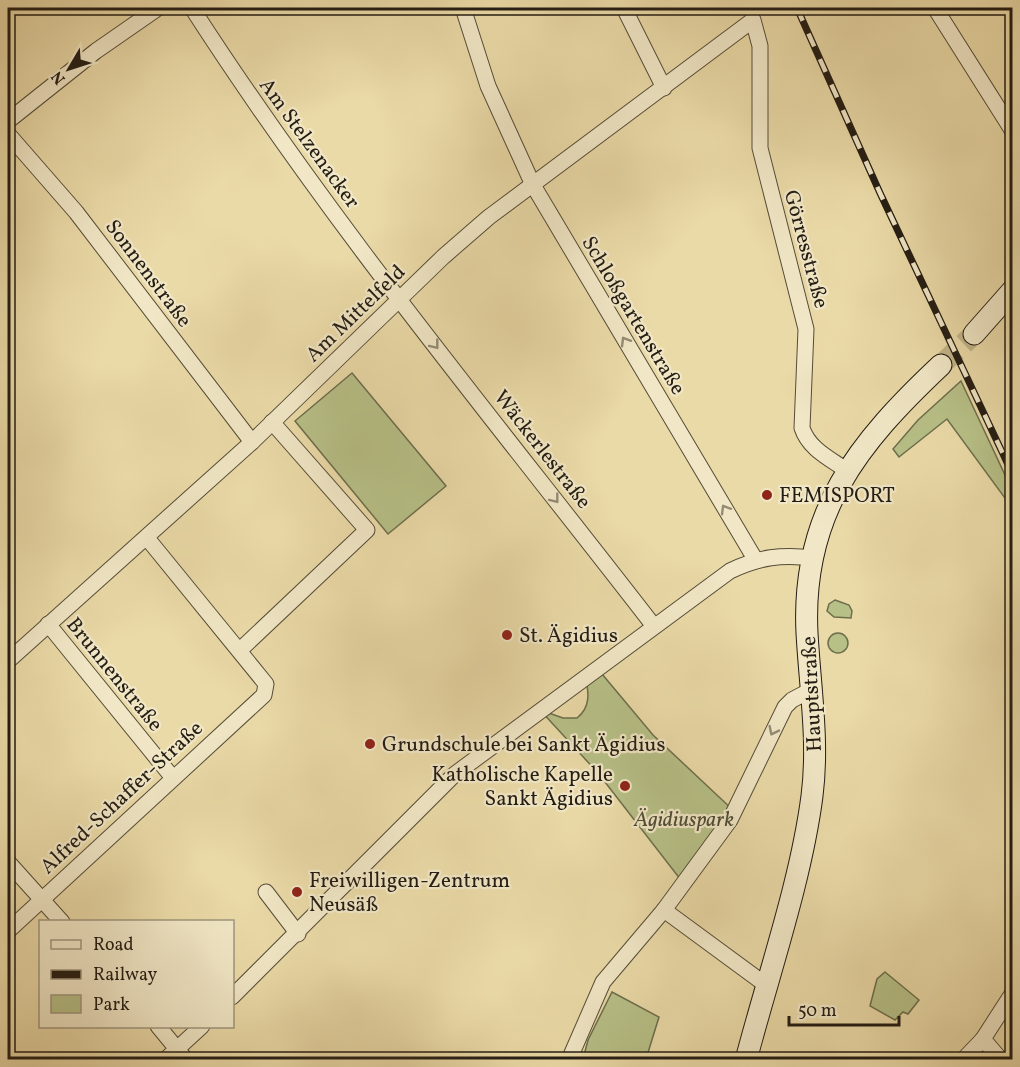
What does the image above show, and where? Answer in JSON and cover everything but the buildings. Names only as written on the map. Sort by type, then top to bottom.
[{"type":"street","points":[[8,121],[96,51],[158,8]]},
{"type":"street","name":"Am Stelzenacker","points":[[192,8],[252,100],[399,298]]},
{"type":"street","points":[[624,8],[664,88]]},
{"type":"street","points":[[935,8],[1012,130]]},
{"type":"street","name":"Schloßgartenstraße","points":[[463,9],[488,86],[532,186],[755,559]]},
{"type":"street","name":"Am Mittelfeld","points":[[8,661],[252,442],[399,298],[489,217],[753,20]]},
{"type":"street","name":"Görresstraße","points":[[753,20],[760,46],[760,148],[806,329],[802,428],[805,438],[814,448],[846,470]]},
{"type":"street","name":"Sonnenstraße","points":[[8,134],[83,221],[252,442]]},
{"type":"street","points":[[974,334],[1012,291]]},
{"type":"street","name":"Wäckerlestraße","points":[[399,298],[653,625]]},
{"type":"street","name":"Hauptstraße","points":[[746,1059],[801,851],[812,796],[815,748],[806,613],[813,558],[826,510],[846,470],[873,434],[941,365]]},
{"type":"street","points":[[147,538],[240,650],[367,530],[272,422]]},
{"type":"street","points":[[234,995],[298,934],[455,774],[653,625],[730,571],[755,559],[784,554],[813,558]]},
{"type":"street","name":"Brunnenstraße","points":[[48,624],[173,778]]},
{"type":"street","name":"Alfred-Schaffer-Straße","points":[[8,931],[264,695],[266,684],[240,650]]},
{"type":"street","points":[[569,1059],[603,982],[664,910],[730,820],[785,707],[792,699],[811,690]]},
{"type":"street","points":[[8,862],[61,920]]},
{"type":"street","points":[[266,892],[298,934]]},
{"type":"street","points":[[664,910],[766,985]]},
{"type":"street","points":[[963,1059],[983,1039],[1012,994]]},
{"type":"street","points":[[160,1028],[182,1054]]},
{"type":"street","points":[[165,1059],[182,1054],[201,1028]]},
{"type":"street","points":[[983,1039],[1001,1059]]},
{"type":"green space","points":[[352,373],[446,486],[388,534],[295,421]]},
{"type":"green space","points":[[961,381],[1012,490],[1012,515],[1005,498],[947,419],[899,457],[893,449],[918,420]]},
{"type":"green space","points":[[835,600],[849,605],[852,611],[851,618],[834,617],[827,611],[829,604]]},
{"type":"green space","points":[[838,633],[845,636],[848,643],[845,650],[838,653],[831,650],[828,643],[831,636]]},
{"type":"green space","name":"Ägidiuspark","points":[[597,668],[653,735],[734,811],[684,884],[598,773],[540,710],[563,718],[577,718],[585,709],[588,699],[585,676]]},
{"type":"green space","points":[[885,972],[919,1000],[908,1014],[903,1012],[895,1020],[870,1006],[877,979]]},
{"type":"green space","points":[[612,992],[659,1017],[646,1059],[583,1059],[588,1040]]},
{"type":"tunnel","points":[[941,365],[974,334]]},
{"type":"railway","points":[[797,8],[880,193],[1012,473]]},
{"type":"place","name":"FEMISPORT","points":[[767,495]]},
{"type":"place","name":"St. Ägidius","points":[[507,635]]},
{"type":"place","name":"Grundschule bei Sankt Ägidius","points":[[370,744]]},
{"type":"place","name":"Katholische Kapelle Sankt Ägidius","points":[[625,786]]},
{"type":"place","name":"Freiwilligen-Zentrum Neusäß","points":[[297,892]]}]
